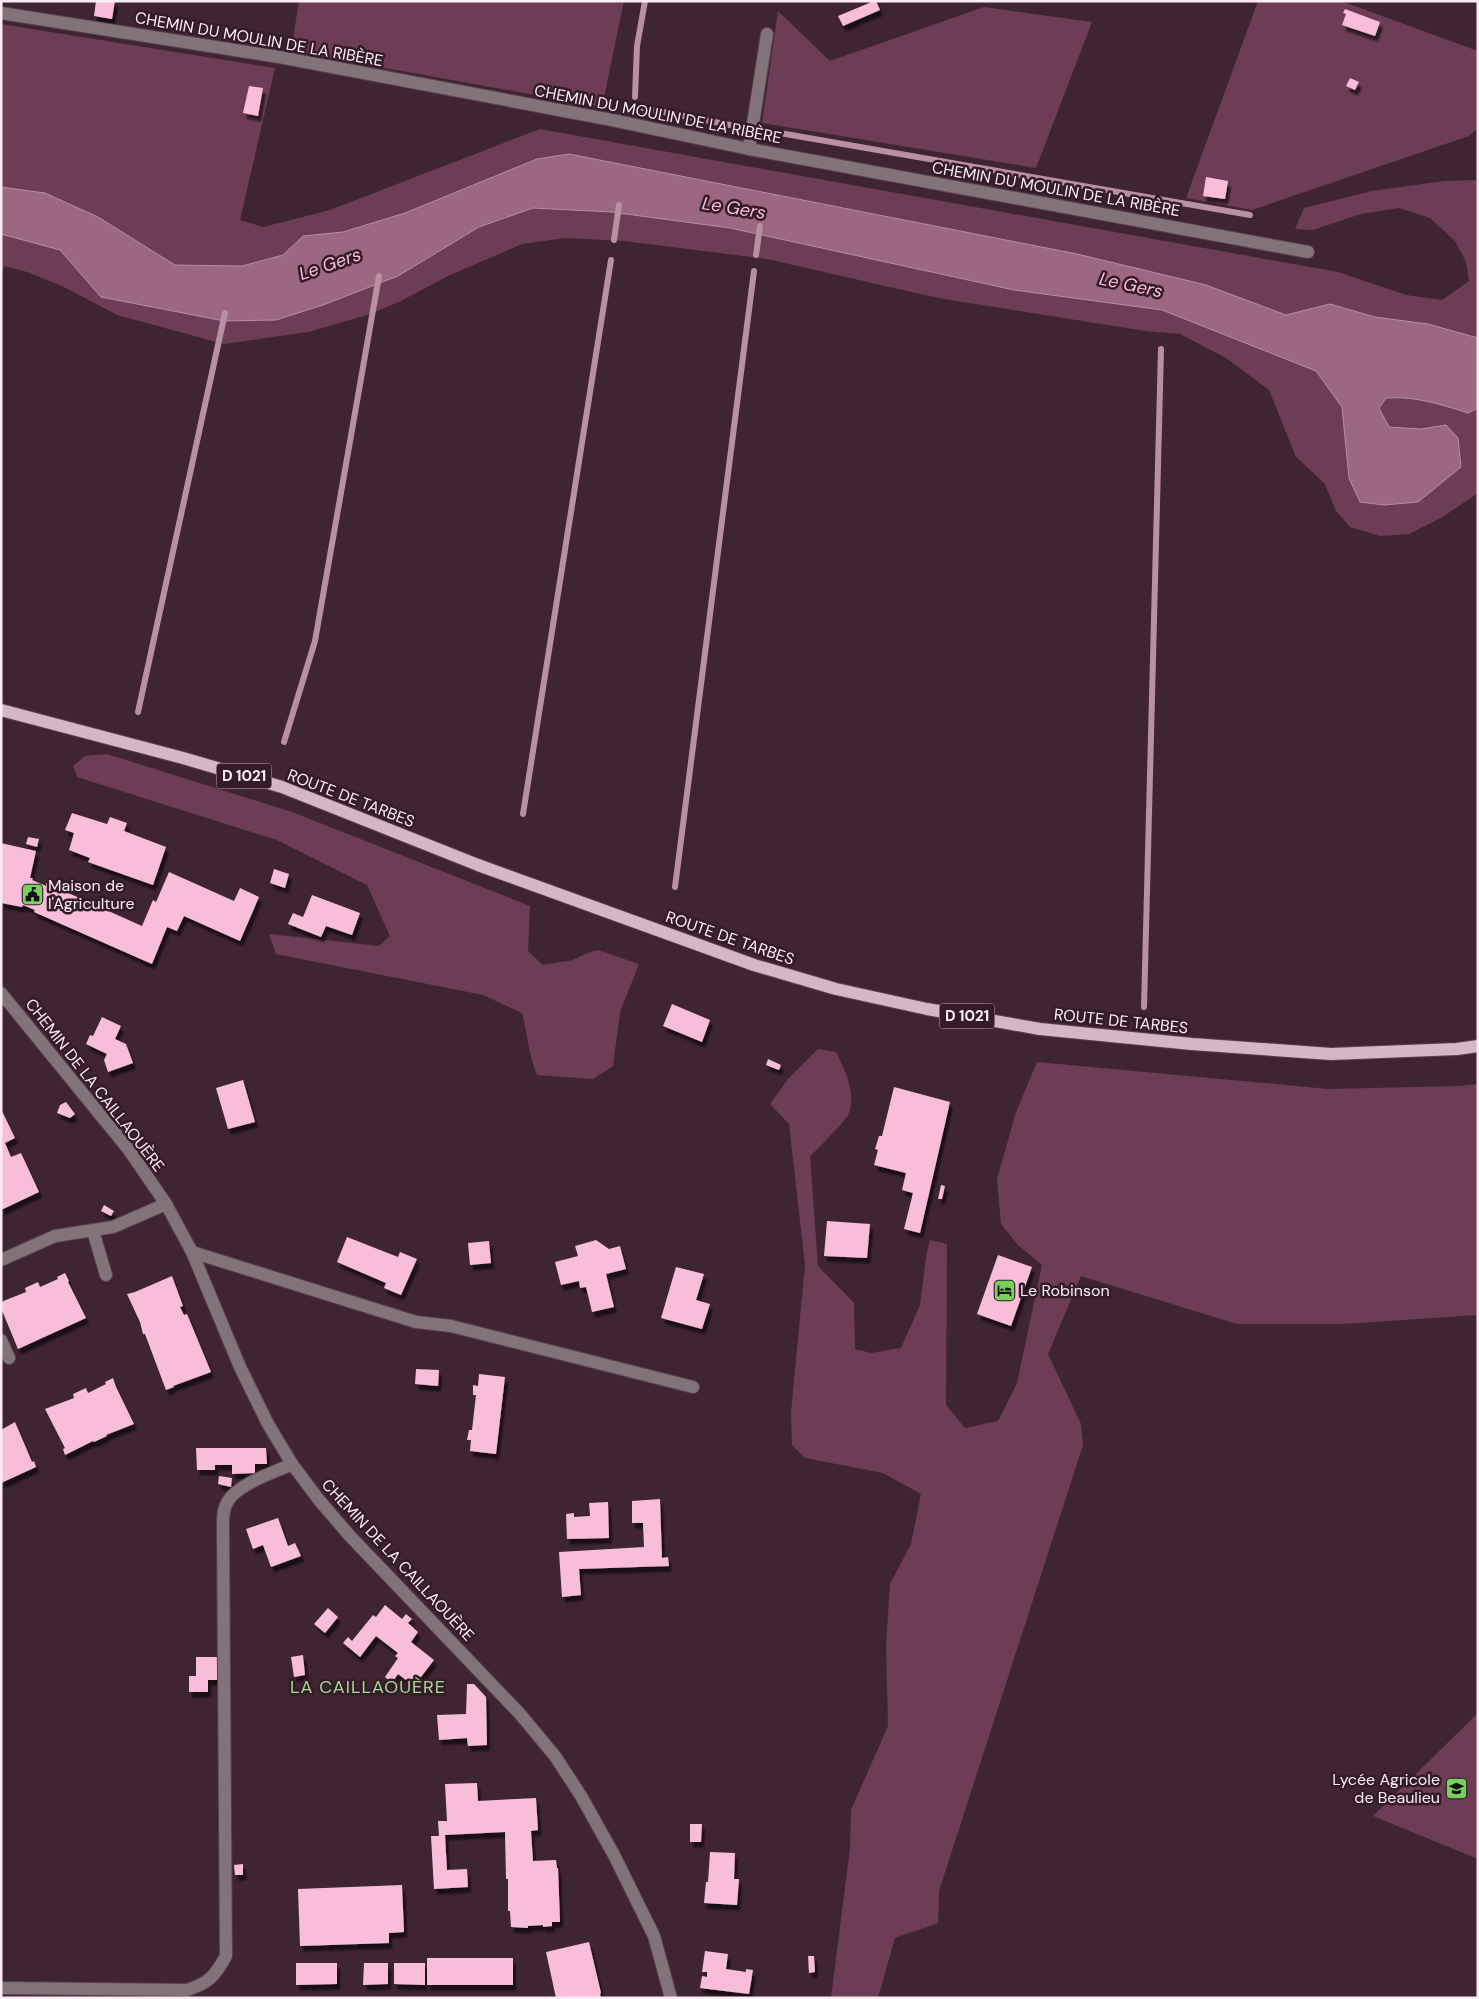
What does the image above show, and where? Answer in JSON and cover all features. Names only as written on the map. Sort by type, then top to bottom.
[{"type":"main road","name":"ROUTE DE TARBES","points":[[1,710],[182,758],[282,787],[478,865],[754,965],[836,989],[1040,1029],[1192,1044],[1331,1054],[1457,1049],[1478,1046]]},
{"type":"street","name":"CHEMIN DU MOULIN DE LA RIBÈRE","points":[[1,13],[279,58],[612,120],[749,149],[1308,252]]},
{"type":"street","points":[[749,149],[767,34]]},
{"type":"street","name":"CHEMIN DE LA CAILLAOUÈRE","points":[[1,993],[129,1150],[166,1204],[192,1252],[240,1367],[268,1424],[292,1464],[349,1535],[520,1714],[555,1756],[581,1796],[614,1855],[654,1936],[671,1998]]},
{"type":"street","points":[[1,1260],[55,1236],[113,1227],[166,1204]]},
{"type":"street","points":[[93,1231],[106,1275]]},
{"type":"street","points":[[192,1252],[416,1322],[451,1326],[693,1386]]},
{"type":"street","points":[[1,1340],[9,1358]]},
{"type":"street","points":[[1,1988],[186,1990],[202,1985],[216,1974],[226,1956],[222,1532],[224,1510],[228,1501],[239,1490],[292,1464]]},
{"type":"shaded area","points":[[299,1],[624,1],[602,107],[291,51]]},
{"type":"shaded area","points":[[1258,1],[1341,1],[1478,51],[1478,128],[1469,136],[1252,210],[1186,198]]},
{"type":"shaded area","points":[[984,7],[1092,22],[1036,168],[762,123],[778,11],[830,61]]},
{"type":"shaded area","points":[[1,24],[275,68],[240,220],[263,227],[330,210],[540,129],[1338,272],[1406,295],[1442,300],[1469,281],[1466,262],[1455,241],[1430,218],[1399,208],[1361,214],[1313,230],[1295,229],[1304,208],[1372,191],[1444,181],[1474,180],[1478,182],[1478,338],[1428,324],[1375,317],[1330,304],[1286,315],[1206,285],[887,216],[569,154],[537,159],[405,213],[343,232],[303,236],[283,255],[242,266],[175,265],[98,217],[45,193],[1,187]]},
{"type":"shaded area","points":[[533,208],[611,212],[730,228],[1014,290],[1162,310],[1316,371],[1342,406],[1349,478],[1442,481],[1461,467],[1447,425],[1421,429],[1389,427],[1379,408],[1385,398],[1417,400],[1468,412],[1478,408],[1478,493],[1441,518],[1409,534],[1380,536],[1350,527],[1336,511],[1325,484],[1296,457],[1269,390],[1226,358],[1180,334],[1146,331],[938,298],[767,259],[624,241],[565,238],[522,244],[448,276],[399,302],[367,315],[308,332],[224,344],[117,315],[62,286],[27,272],[4,266],[1,276],[1,234],[60,250],[101,297],[224,321],[276,320],[323,305],[397,276],[479,227]]},
{"type":"shaded area","points":[[107,754],[292,812],[530,906],[528,951],[543,965],[573,960],[598,950],[639,964],[620,1012],[613,1066],[593,1079],[537,1075],[522,1013],[483,995],[276,954],[269,934],[379,946],[390,936],[367,885],[277,840],[77,777],[73,766],[85,756]]},
{"type":"shaded area","points":[[818,1049],[836,1052],[848,1081],[851,1105],[847,1117],[810,1157],[818,1266],[854,1303],[855,1349],[871,1353],[901,1348],[920,1305],[930,1240],[947,1244],[946,1405],[965,1428],[998,1421],[1017,1383],[1042,1265],[1018,1245],[1001,1224],[997,1179],[1016,1112],[1037,1062],[1328,1089],[1478,1084],[1478,1315],[1343,1324],[1237,1324],[1081,1276],[1048,1354],[1081,1424],[1083,1445],[939,1891],[938,1923],[895,1938],[878,1998],[831,1998],[850,1848],[851,1810],[888,1726],[886,1646],[890,1584],[911,1544],[921,1494],[883,1473],[805,1458],[792,1445],[791,1412],[805,1265],[789,1124],[770,1104],[788,1079]]},
{"type":"shaded area","name":"Lycée Agricole de Beaulieu","points":[[1478,1713],[1478,1859],[1373,1816]]},
{"type":"water","name":"Le Gers","points":[[569,154],[1077,254],[1206,285],[1286,315],[1330,304],[1375,317],[1428,324],[1478,338],[1478,408],[1468,413],[1427,401],[1407,398],[1386,398],[1379,408],[1389,427],[1421,429],[1446,425],[1458,438],[1461,467],[1418,502],[1384,505],[1360,502],[1349,478],[1342,407],[1316,371],[1162,310],[1014,290],[730,228],[611,212],[533,208],[479,227],[398,276],[323,305],[276,320],[224,321],[101,297],[60,250],[1,234],[1,187],[45,193],[98,217],[175,265],[242,266],[283,255],[303,236],[343,232],[405,213],[537,159]]},
{"type":"building","points":[[96,1],[115,1],[112,19],[94,16]]},
{"type":"building","points":[[876,1],[880,10],[843,26],[838,16]]},
{"type":"building","points":[[1345,9],[1380,22],[1375,36],[1342,25],[1346,14],[1343,13]]},
{"type":"building","points":[[1350,78],[1359,82],[1355,90],[1346,86]]},
{"type":"building","points":[[249,86],[263,88],[258,116],[243,113]]},
{"type":"building","points":[[1206,177],[1228,181],[1225,199],[1203,196]]},
{"type":"building","points":[[72,813],[107,824],[110,817],[127,823],[124,831],[166,847],[153,885],[88,862],[90,858],[69,850],[74,833],[65,830]]},
{"type":"building","points":[[28,837],[39,839],[37,847],[26,844]]},
{"type":"building","points":[[1,843],[36,851],[30,878],[33,878],[32,880],[46,886],[46,883],[142,926],[153,900],[156,902],[169,872],[234,901],[240,888],[259,897],[240,941],[184,916],[177,931],[167,927],[152,964],[34,912],[35,910],[23,905],[22,907],[1,903]]},
{"type":"building","points":[[274,869],[289,874],[285,888],[270,883]]},
{"type":"building","points":[[312,895],[360,913],[352,935],[326,926],[321,937],[288,924],[293,913],[303,917]]},
{"type":"building","points":[[672,1004],[710,1020],[702,1042],[663,1026]]},
{"type":"building","points":[[102,1017],[121,1026],[115,1039],[126,1044],[133,1063],[108,1072],[104,1060],[107,1054],[86,1044],[90,1035],[93,1036]]},
{"type":"building","points":[[768,1059],[781,1065],[779,1070],[766,1065]]},
{"type":"building","points":[[243,1080],[255,1122],[228,1129],[216,1088]]},
{"type":"building","points":[[894,1087],[950,1102],[920,1233],[904,1229],[913,1193],[902,1190],[906,1173],[874,1165],[878,1150],[875,1149],[879,1136],[882,1136]]},
{"type":"building","points":[[66,1102],[75,1114],[70,1118],[57,1113],[60,1105]]},
{"type":"building","points":[[1,1109],[15,1138],[5,1143],[11,1157],[21,1153],[39,1192],[1,1210]]},
{"type":"building","points":[[941,1185],[945,1186],[942,1199],[938,1199]]},
{"type":"building","points":[[104,1205],[114,1211],[111,1216],[101,1211]]},
{"type":"building","points":[[827,1221],[870,1224],[867,1258],[824,1256]]},
{"type":"building","points":[[347,1237],[398,1257],[400,1252],[417,1259],[401,1295],[384,1288],[386,1283],[337,1262]]},
{"type":"building","points":[[596,1240],[609,1249],[620,1246],[626,1269],[606,1274],[614,1307],[592,1312],[586,1287],[580,1288],[579,1281],[561,1285],[555,1262],[578,1256],[575,1246]]},
{"type":"building","points":[[489,1241],[491,1263],[470,1265],[468,1243]]},
{"type":"building","name":"Le Robinson","points":[[998,1255],[1032,1267],[1011,1326],[977,1314]]},
{"type":"building","points":[[676,1267],[704,1274],[696,1300],[710,1304],[702,1329],[661,1318]]},
{"type":"building","points":[[65,1273],[86,1318],[18,1349],[1,1308],[1,1302],[26,1292],[25,1288],[38,1282],[40,1287],[58,1279],[57,1277]]},
{"type":"building","points":[[172,1276],[183,1306],[180,1307],[184,1315],[187,1314],[211,1372],[166,1390],[145,1334],[143,1334],[140,1322],[127,1294]]},
{"type":"building","points":[[416,1369],[439,1370],[438,1386],[415,1384]]},
{"type":"building","points":[[479,1374],[505,1377],[496,1454],[470,1451],[471,1440],[467,1440],[469,1430],[472,1430],[476,1395],[473,1395],[473,1385],[478,1386]]},
{"type":"building","points":[[113,1378],[134,1424],[65,1455],[63,1449],[65,1448],[45,1409],[74,1398],[73,1394],[86,1388],[88,1393],[106,1384],[105,1382]]},
{"type":"building","points":[[15,1422],[32,1462],[34,1461],[36,1467],[1,1483],[1,1430]]},
{"type":"building","points":[[196,1448],[266,1448],[267,1464],[255,1464],[255,1473],[232,1474],[232,1465],[215,1465],[215,1470],[197,1470]]},
{"type":"building","points":[[219,1476],[232,1478],[231,1487],[218,1484]]},
{"type":"building","points":[[660,1499],[662,1558],[668,1557],[669,1566],[579,1569],[581,1595],[562,1597],[559,1552],[644,1547],[643,1523],[632,1523],[632,1501]]},
{"type":"building","points":[[608,1502],[609,1538],[567,1539],[566,1514],[574,1513],[574,1517],[590,1516],[589,1503]]},
{"type":"building","points":[[278,1518],[288,1546],[295,1543],[301,1556],[271,1567],[263,1545],[253,1549],[246,1529]]},
{"type":"building","points":[[385,1605],[402,1619],[406,1614],[412,1619],[408,1623],[418,1632],[411,1642],[434,1660],[414,1686],[398,1674],[392,1683],[385,1677],[398,1658],[395,1656],[398,1653],[376,1636],[360,1657],[343,1643],[348,1637],[352,1641],[373,1615],[376,1617]]},
{"type":"building","points":[[328,1608],[338,1617],[325,1633],[314,1624]]},
{"type":"building","points":[[303,1655],[305,1675],[294,1677],[291,1657]]},
{"type":"building","points":[[196,1657],[217,1657],[217,1680],[208,1680],[208,1692],[189,1692],[189,1676],[196,1676]]},
{"type":"building","points":[[467,1684],[474,1684],[486,1697],[487,1745],[468,1746],[467,1738],[439,1740],[437,1715],[466,1714]]},
{"type":"building","points":[[477,1783],[478,1801],[536,1798],[538,1830],[531,1831],[533,1861],[556,1860],[560,1922],[552,1922],[552,1926],[543,1927],[543,1925],[528,1926],[528,1928],[511,1927],[510,1911],[508,1911],[505,1832],[445,1835],[447,1870],[467,1869],[468,1887],[434,1889],[431,1836],[439,1836],[438,1821],[447,1821],[445,1784]]},
{"type":"building","points":[[690,1824],[702,1824],[701,1842],[690,1842]]},
{"type":"building","points":[[710,1852],[735,1853],[734,1879],[739,1879],[737,1905],[704,1903],[706,1882],[708,1882]]},
{"type":"building","points":[[243,1864],[243,1875],[235,1875],[234,1865]]},
{"type":"building","points":[[402,1885],[404,1932],[389,1933],[389,1943],[300,1946],[298,1889]]},
{"type":"building","points":[[589,1942],[601,1998],[556,1998],[546,1952]]},
{"type":"building","points":[[705,1951],[728,1954],[726,1969],[746,1972],[746,1969],[753,1970],[749,1994],[700,1988],[702,1976],[707,1977],[707,1972],[702,1972]]},
{"type":"building","points":[[808,1956],[814,1956],[815,1972],[809,1973]]},
{"type":"building","points":[[427,1958],[513,1958],[513,1985],[427,1985]]},
{"type":"building","points":[[296,1963],[337,1963],[337,1984],[296,1985]]},
{"type":"building","points":[[364,1963],[388,1963],[388,1984],[363,1985]]},
{"type":"building","points":[[394,1963],[425,1963],[425,1985],[394,1984]]},
{"type":"waterway","points":[[635,97],[637,46],[645,1]]},
{"type":"waterway","points":[[643,108],[740,127]]},
{"type":"waterway","points":[[774,132],[1250,215]]},
{"type":"waterway","points":[[614,240],[619,205]]},
{"type":"waterway","name":"Le Gers","points":[[756,255],[760,226]]},
{"type":"waterway","points":[[523,814],[611,260]]},
{"type":"waterway","points":[[675,887],[754,271]]},
{"type":"waterway","points":[[284,742],[315,641],[379,276]]},
{"type":"waterway","points":[[138,712],[225,313]]},
{"type":"waterway","points":[[1144,1007],[1161,349]]},
{"type":"place","name":"Maison de l'Agriculture","points":[[32,894]]},
{"type":"place","name":"Le Robinson","points":[[1004,1290]]},
{"type":"place","name":"Lycée Agricole de Beaulieu","points":[[1456,1788]]},
{"type":"district","name":"LA CAILLAOUÈRE","points":[[368,1687]]}]
